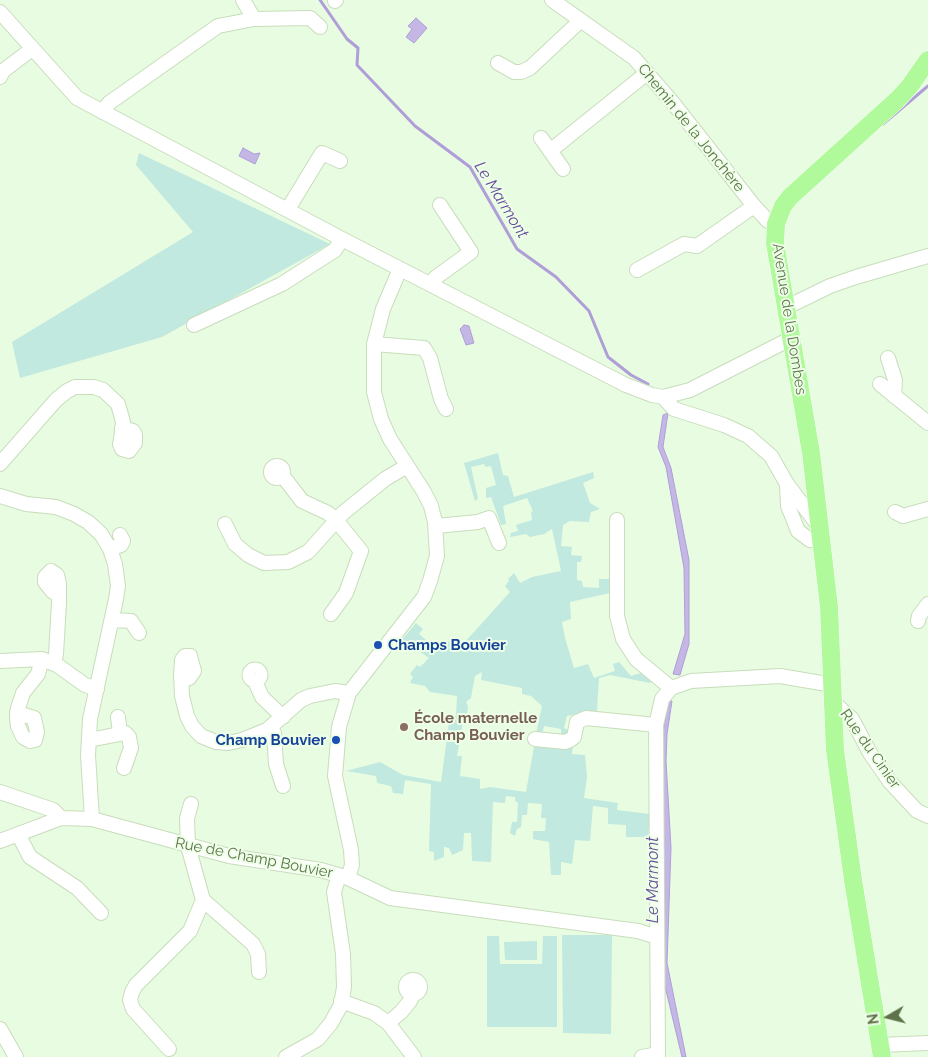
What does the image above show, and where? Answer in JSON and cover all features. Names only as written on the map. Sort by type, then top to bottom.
[{"type":"main road","name":"Avenue de la Dombes","points":[[881,1051],[853,880],[836,750],[822,535],[792,338],[775,243],[776,224],[783,206],[794,192],[897,100],[909,87],[928,60]]},
{"type":"street","points":[[243,0],[254,19]]},
{"type":"street","name":"Chemin de la Jonchère","points":[[552,0],[634,58],[754,206],[768,221],[776,224]]},
{"type":"street","points":[[0,12],[77,98],[342,239],[626,385],[663,397],[690,390],[792,338]]},
{"type":"street","points":[[102,112],[109,103],[218,26],[254,19],[316,20]]},
{"type":"street","points":[[498,63],[514,72],[521,72],[530,68],[580,21]]},
{"type":"street","points":[[0,76],[3,71],[32,49]]},
{"type":"street","points":[[550,151],[647,73]]},
{"type":"street","points":[[541,138],[563,169]]},
{"type":"street","points":[[288,209],[322,153],[340,162]]},
{"type":"street","points":[[432,284],[435,278],[471,252],[440,205]]},
{"type":"street","points":[[636,270],[684,244],[697,246],[754,206]]},
{"type":"street","points":[[194,325],[282,284],[335,250],[342,239]]},
{"type":"street","points":[[787,307],[830,286],[928,256]]},
{"type":"street","points":[[286,1057],[318,1039],[332,1023],[341,1001],[344,987],[343,954],[334,892],[352,865],[352,850],[335,776],[336,740],[349,694],[412,615],[424,597],[430,582],[436,556],[436,526],[431,506],[390,439],[379,411],[373,378],[374,344],[383,309],[400,269]]},
{"type":"street","points":[[374,344],[424,348],[430,358],[441,399],[446,408]]},
{"type":"street","points":[[888,358],[895,380],[894,396]]},
{"type":"street","points":[[880,384],[928,422]]},
{"type":"street","points":[[0,464],[56,400],[66,390],[75,387],[94,387],[111,396],[118,404],[123,422],[122,428]]},
{"type":"street","points":[[663,397],[674,409],[724,425],[756,441],[770,456],[822,535]]},
{"type":"street","points":[[226,524],[235,544],[248,555],[264,563],[279,564],[298,559],[308,552],[336,520],[385,479],[407,466]]},
{"type":"street","points":[[282,475],[302,501],[328,513],[367,551],[346,593],[331,614]]},
{"type":"street","points":[[1,500],[56,507],[74,514],[88,522],[101,534],[110,549],[118,586],[90,719],[92,819]]},
{"type":"street","points":[[895,512],[903,516],[928,509]]},
{"type":"street","points":[[436,526],[478,522],[489,518],[499,543]]},
{"type":"street","points":[[617,520],[617,616],[623,639],[636,659],[671,688]]},
{"type":"street","points":[[110,549],[121,545],[123,541],[120,536]]},
{"type":"street","points":[[17,713],[23,692],[48,662],[59,594]]},
{"type":"street","points":[[918,621],[919,616],[928,604]]},
{"type":"street","points":[[112,620],[134,621]]},
{"type":"street","points":[[0,661],[48,662],[85,685],[97,689]]},
{"type":"street","points":[[642,1057],[658,1056],[656,725],[662,699],[671,688],[691,680],[780,676],[833,694]]},
{"type":"street","points":[[182,680],[182,696],[187,716],[192,726],[201,736],[216,742],[228,743],[253,736],[271,728],[301,700],[310,696],[335,691],[349,694]]},
{"type":"street","points":[[255,680],[262,697],[282,717]]},
{"type":"street","name":"Rue du Cinier","points":[[833,694],[852,719],[890,782],[917,811],[928,816]]},
{"type":"street","points":[[118,717],[120,732]]},
{"type":"street","points":[[535,739],[565,742],[570,740],[574,737],[578,722],[586,718],[656,725]]},
{"type":"street","points":[[271,728],[274,733],[276,764],[283,786]]},
{"type":"street","points":[[89,740],[120,732],[125,733],[129,737],[131,748],[124,768]]},
{"type":"street","points":[[0,792],[53,810],[61,818]]},
{"type":"street","points":[[191,804],[187,818],[188,846],[203,900],[253,944],[258,954],[259,972]]},
{"type":"street","name":"Rue de Champ Bouvier","points":[[0,841],[61,818],[92,819],[229,856],[322,870],[344,877],[390,898],[638,931],[657,937]]},
{"type":"street","points":[[18,834],[30,856],[77,888],[101,913]]},
{"type":"street","points":[[169,1049],[133,1008],[130,1000],[136,985],[190,932],[203,900]]},
{"type":"street","points":[[388,1023],[401,1012],[413,994]]},
{"type":"street","points":[[341,1001],[374,1013],[388,1023],[414,1057]]},
{"type":"street","points":[[0,1030],[16,1057]]},
{"type":"street","points":[[881,1051],[928,1043]]},
{"type":"shaded area","points":[[416,18],[427,28],[414,43],[406,37],[412,29],[408,26]]},
{"type":"shaded area","points":[[243,148],[254,154],[260,153],[255,164],[239,156]]},
{"type":"shaded area","points":[[139,153],[330,244],[162,337],[20,378],[12,342],[193,232],[136,165]]},
{"type":"shaded area","points":[[464,325],[469,326],[474,343],[466,345],[460,329]]},
{"type":"shaded area","points":[[668,413],[663,447],[671,468],[689,560],[689,644],[680,675],[673,674],[685,634],[684,568],[666,467],[658,447],[663,415]]},
{"type":"shaded area","points":[[498,453],[503,475],[508,476],[514,497],[593,472],[594,478],[583,483],[590,503],[600,509],[591,512],[589,522],[570,521],[563,525],[561,546],[572,547],[571,555],[582,556],[581,562],[577,562],[577,580],[582,581],[583,587],[599,588],[599,579],[610,579],[610,593],[570,602],[571,619],[562,622],[565,638],[574,668],[588,664],[594,678],[615,671],[613,664],[619,662],[631,676],[641,673],[651,680],[650,683],[610,675],[599,678],[597,711],[567,716],[564,728],[571,732],[561,737],[561,729],[544,726],[542,735],[536,734],[542,706],[531,696],[522,694],[522,688],[481,680],[482,672],[475,676],[471,698],[466,702],[468,706],[467,717],[464,717],[457,756],[462,756],[460,776],[480,779],[480,789],[490,787],[526,792],[534,747],[540,744],[573,745],[572,754],[585,755],[587,777],[584,798],[618,803],[617,810],[650,814],[648,837],[626,837],[626,825],[608,824],[608,808],[593,806],[590,841],[575,840],[572,864],[561,862],[561,875],[551,875],[549,842],[533,839],[533,831],[545,831],[546,818],[541,818],[542,804],[528,803],[527,815],[522,815],[521,827],[517,829],[515,836],[510,833],[512,822],[517,822],[518,803],[515,801],[515,797],[506,796],[505,803],[493,802],[491,862],[472,861],[471,833],[464,833],[463,850],[452,855],[449,848],[444,847],[444,857],[434,861],[434,852],[429,851],[431,784],[405,780],[403,794],[393,793],[391,786],[377,783],[376,776],[346,771],[380,762],[403,775],[441,782],[450,715],[456,716],[457,696],[430,692],[425,686],[410,683],[413,677],[410,674],[417,665],[420,667],[429,658],[410,645],[400,642],[416,623],[423,629],[419,634],[437,649],[445,642],[451,641],[456,645],[459,641],[464,643],[510,592],[505,586],[509,581],[508,579],[514,573],[520,583],[532,577],[561,571],[552,529],[544,534],[530,537],[526,534],[510,537],[511,533],[518,531],[516,525],[532,520],[531,512],[533,511],[527,498],[503,506],[506,524],[501,525],[491,497],[486,498],[486,488],[496,485],[491,466],[486,467],[484,464],[471,467],[478,499],[475,501],[464,463]]},
{"type":"shaded area","points":[[668,701],[672,701],[667,734],[666,761],[671,848],[667,963],[686,1057],[682,1057],[663,978],[663,731]]},
{"type":"shaded area","points":[[562,935],[612,935],[611,1034],[563,1033]]},
{"type":"shaded area","points":[[487,936],[499,936],[500,964],[542,964],[543,936],[557,936],[557,1027],[487,1027]]},
{"type":"shaded area","points":[[537,941],[537,960],[505,960],[504,942]]},
{"type":"waterway","name":"Le Marmont","points":[[320,0],[347,39],[358,48],[357,65],[415,126],[470,167],[517,249],[556,277],[589,311],[608,357],[631,375],[648,384]]},
{"type":"waterway","points":[[883,124],[928,86]]},
{"type":"place","name":"Champs Bouvier","points":[[378,645]]},
{"type":"place","name":"École maternelle Champ Bouvier","points":[[404,727]]},
{"type":"place","name":"Champ Bouvier","points":[[336,740]]}]
